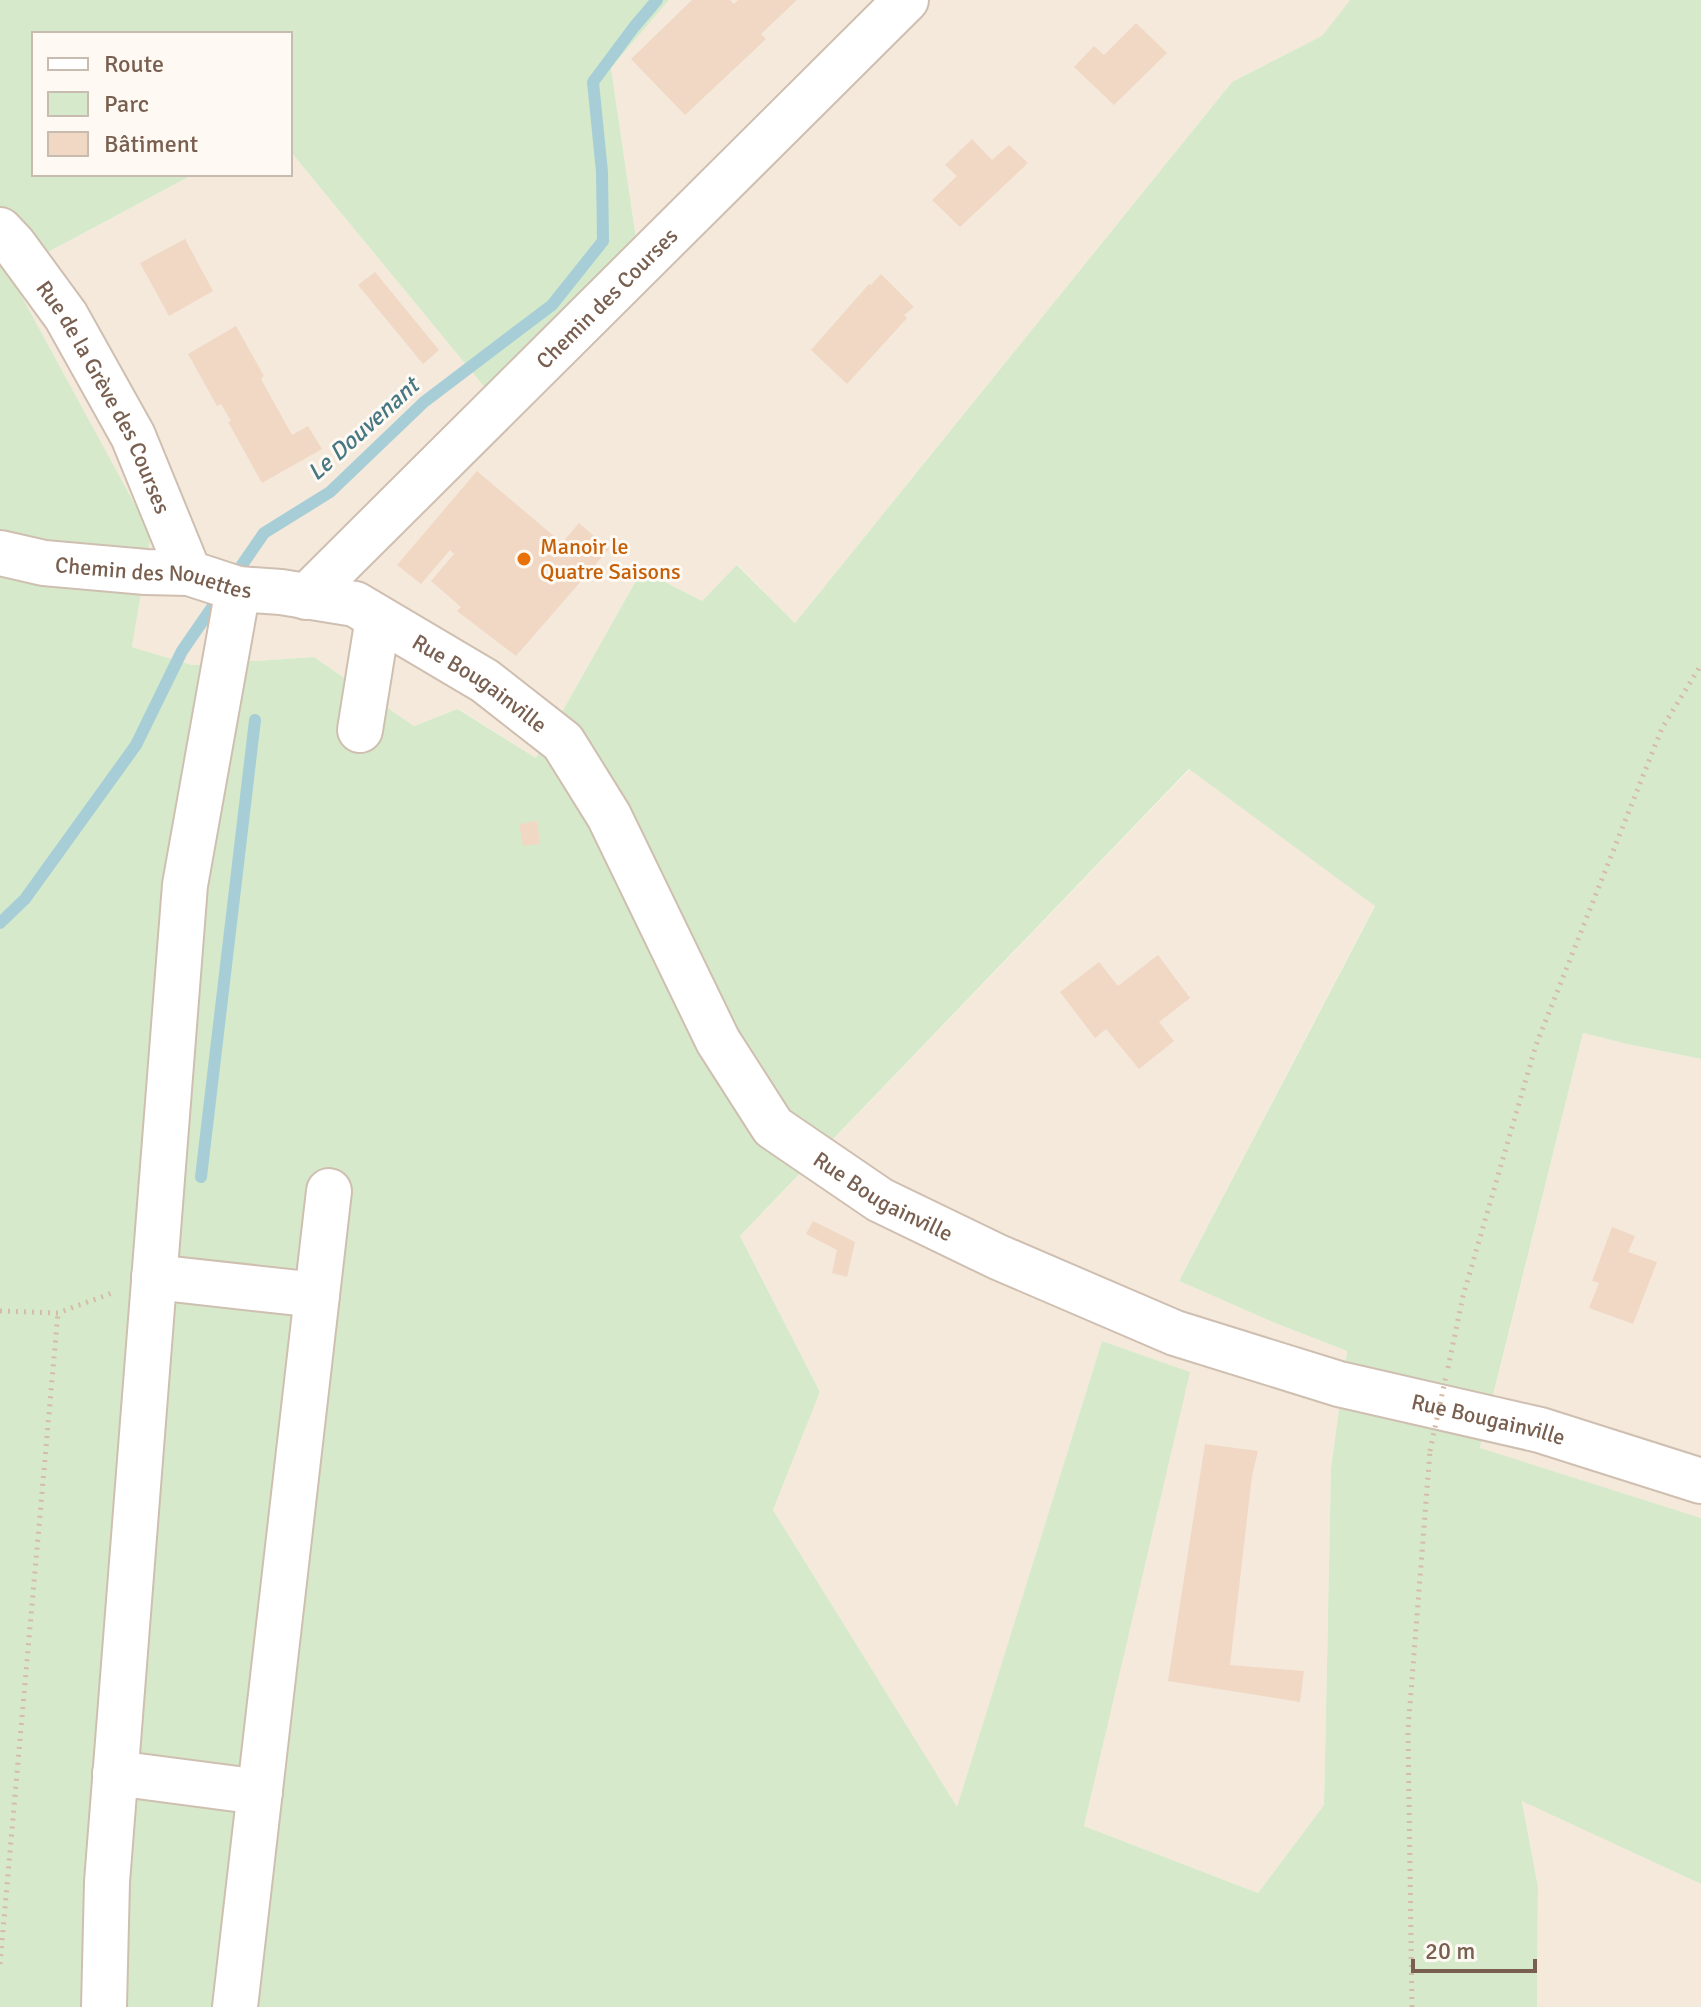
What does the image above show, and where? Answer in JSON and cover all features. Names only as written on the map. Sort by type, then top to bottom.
[{"type":"street","name":"Chemin des Courses","points":[[306,597],[906,0]]},
{"type":"street","name":"Rue de la Grève des Courses","points":[[0,230],[66,316],[133,436],[189,573]]},
{"type":"street","name":"Chemin des Nouettes","points":[[0,553],[44,563],[189,573],[238,589],[306,597]]},
{"type":"street","points":[[104,2007],[107,1882],[185,885],[238,589]]},
{"type":"street","name":"Rue Bougainville","points":[[306,597],[355,604],[485,681],[563,742],[609,816],[718,1041],[773,1127],[880,1200],[998,1257],[1175,1333],[1339,1384],[1540,1430],[1701,1481]]},
{"type":"street","points":[[360,730],[378,618]]},
{"type":"street","points":[[235,2007],[329,1191]]},
{"type":"street","points":[[154,1277],[317,1295]]},
{"type":"street","points":[[115,1773],[260,1792]]},
{"type":"path","points":[[1412,2007],[1408,1730],[1430,1451],[1463,1296],[1536,1045],[1662,728],[1701,665]]},
{"type":"path","points":[[0,1311],[58,1313],[154,1277]]},
{"type":"path","points":[[0,1964],[58,1313]]},
{"type":"shaded area","points":[[669,0],[1350,0],[1323,36],[1232,82],[795,623],[738,565],[702,601],[642,570],[536,758],[459,709],[414,726],[314,657],[192,665],[132,647],[151,534],[9,273],[190,176],[292,176],[292,153],[486,389],[636,238],[611,68]]},
{"type":"shaded area","points":[[1190,769],[1375,905],[1179,1281],[1347,1351],[1331,1468],[1324,1805],[1258,1893],[1084,1826],[1189,1372],[1102,1341],[957,1808],[773,1510],[820,1392],[740,1236]]},
{"type":"shaded area","points":[[1583,1033],[1701,1059],[1701,1518],[1480,1449]]},
{"type":"shaded area","points":[[1522,1800],[1701,1884],[1701,2007],[1537,2007],[1538,1887]]},
{"type":"green space","points":[[0,0],[669,0],[611,68],[636,238],[486,389],[292,153],[292,32],[32,32],[32,176],[190,176],[9,273],[151,534],[132,647],[192,665],[314,657],[414,726],[458,709],[536,758],[642,570],[702,601],[737,565],[795,623],[1232,82],[1322,36],[1350,0],[1701,0],[1701,1059],[1583,1033],[1480,1448],[1701,1518],[1701,1884],[1522,1801],[1538,1887],[1537,2007],[0,2007]],"holes":[[[1189,769],[1375,906],[1179,1281],[1347,1351],[1331,1468],[1324,1805],[1258,1893],[1084,1826],[1190,1372],[1102,1341],[957,1807],[773,1510],[820,1392],[740,1236]]]},
{"type":"building","points":[[692,0],[730,0],[734,4],[738,0],[797,0],[761,34],[766,39],[685,115],[631,59]]},
{"type":"building","points":[[1136,23],[1167,53],[1114,105],[1074,67],[1094,46],[1104,55]]},
{"type":"building","points":[[972,139],[992,160],[1009,145],[1028,163],[960,227],[932,200],[957,176],[945,165]]},
{"type":"building","points":[[185,239],[213,291],[169,316],[140,263]]},
{"type":"building","points":[[375,272],[439,350],[423,364],[358,285]]},
{"type":"building","points":[[881,274],[914,307],[847,384],[811,350]]},
{"type":"building","points":[[236,326],[292,435],[308,426],[322,449],[262,483],[228,422],[231,421],[221,404],[217,406],[188,354]]},
{"type":"building","name":"Manoir le Quatre Saisons","points":[[477,471],[562,543],[579,523],[609,549],[516,656],[457,611],[461,607],[431,581],[454,554],[450,550],[421,584],[397,565]]},
{"type":"building","points":[[537,821],[540,844],[523,846],[519,824]]},
{"type":"building","points":[[1158,955],[1190,998],[1159,1022],[1174,1041],[1139,1069],[1106,1029],[1095,1038],[1060,992],[1099,962],[1118,986]]},
{"type":"building","points":[[813,1221],[855,1242],[847,1277],[832,1273],[837,1250],[806,1234]]},
{"type":"building","points":[[1612,1227],[1635,1236],[1628,1252],[1657,1262],[1633,1324],[1589,1308],[1599,1283],[1592,1281]]},
{"type":"building","points":[[1205,1444],[1258,1451],[1252,1476],[1230,1665],[1304,1671],[1300,1702],[1168,1681]]},
{"type":"waterway","name":"Le Douvenant","points":[[233,578],[264,533],[330,492],[424,402],[552,305],[603,241],[602,172],[593,82],[657,0]]},
{"type":"waterway","name":"Le Douvenant","points":[[0,923],[25,899],[136,745],[182,651],[220,596]]},
{"type":"waterway","points":[[201,1177],[255,720]]},
{"type":"place","name":"Manoir le Quatre Saisons","points":[[524,559]]}]
